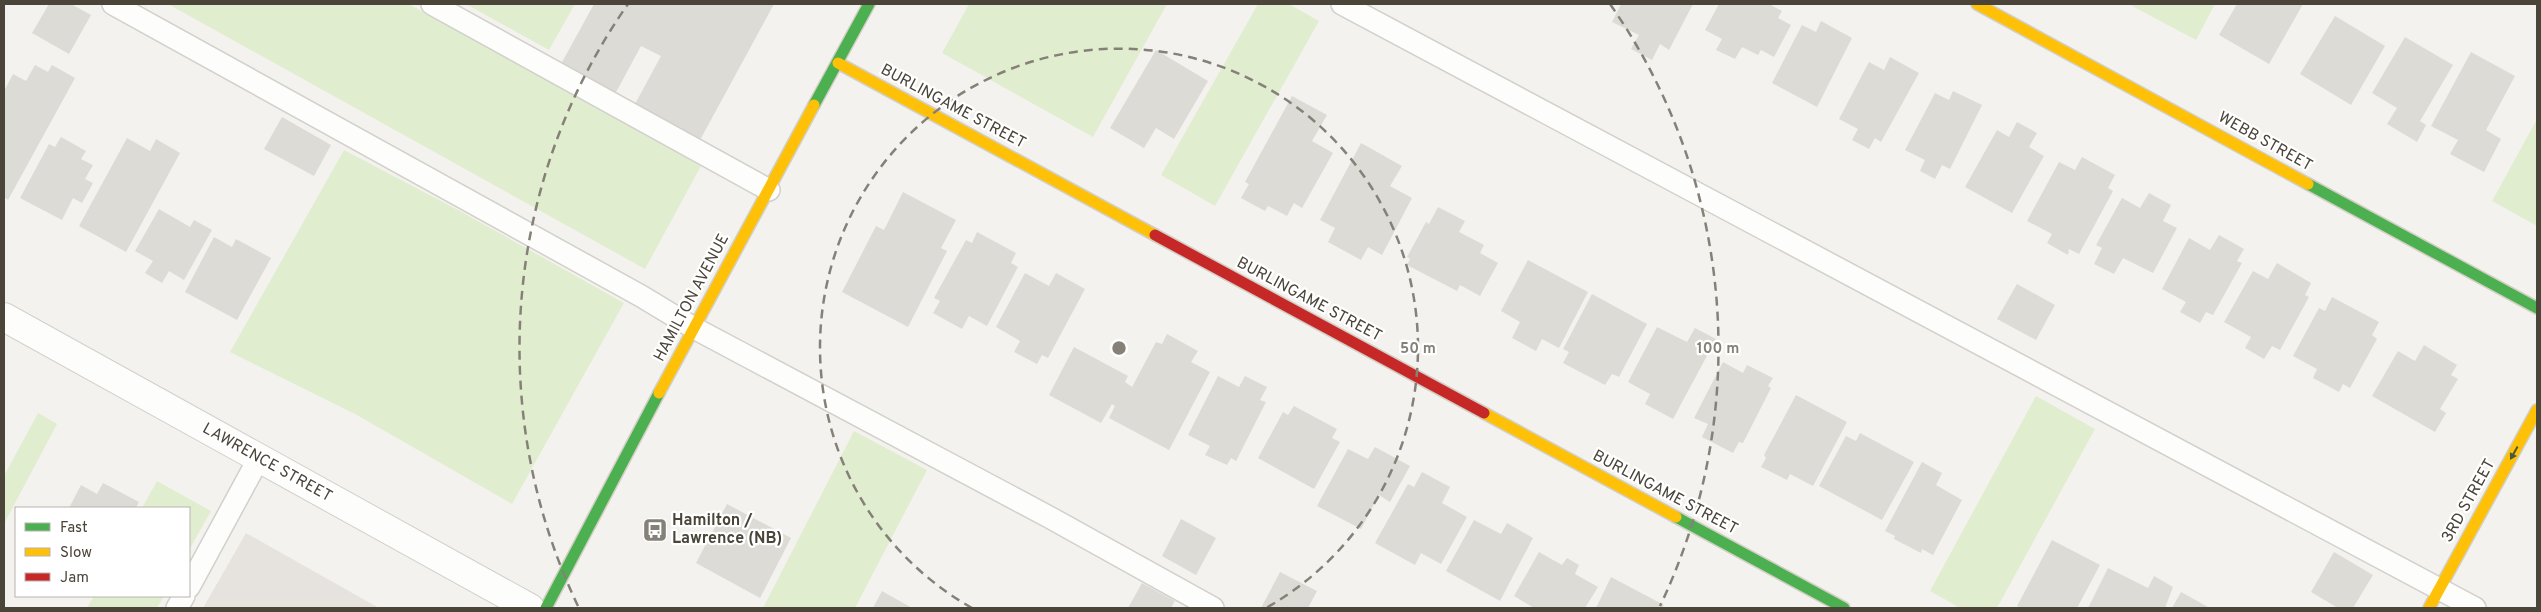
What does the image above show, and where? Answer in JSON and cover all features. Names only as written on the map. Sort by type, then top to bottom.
[{"type":"street","name":"HAMILTON AVENUE","points":[[546,608],[694,328],[869,4]]},
{"type":"street","name":"WEBB STREET","points":[[1977,4],[2537,308]]},
{"type":"street","name":"BURLINGAME STREET","points":[[838,63],[1844,608]]},
{"type":"street","name":"LAWRENCE STREET","points":[[4,317],[530,608]]},
{"type":"street","name":"3RD STREET","points":[[2429,608],[2537,410]]},
{"type":"lane","points":[[112,4],[633,292],[694,328],[1049,517],[1213,608]]},
{"type":"lane","points":[[432,4],[769,190]]},
{"type":"lane","points":[[1342,4],[2475,608]]},
{"type":"lane","points":[[190,585],[259,458]]},
{"type":"lane","points":[[177,608],[183,597]]},
{"type":"green space","points":[[168,4],[409,4],[701,166],[645,269]]},
{"type":"green space","points":[[466,4],[575,4],[549,50]]},
{"type":"green space","points":[[969,4],[1167,4],[1093,137],[942,53]]},
{"type":"green space","points":[[1258,4],[1289,4],[1319,21],[1215,206],[1161,175]]},
{"type":"green space","points":[[2133,4],[2215,4],[2196,40],[2132,6]]},
{"type":"green space","points":[[2537,119],[2537,226],[2492,201]]},
{"type":"green space","points":[[344,150],[460,211],[624,303],[512,504],[355,414],[230,352]]},
{"type":"green space","points":[[2036,396],[2095,429],[1997,608],[1960,608],[1930,591]]},
{"type":"green space","points":[[38,413],[57,424],[4,524],[4,476]]},
{"type":"green space","points":[[854,431],[927,470],[855,608],[763,608]]},
{"type":"green space","points":[[157,481],[211,511],[190,548],[190,507],[143,507]]},
{"type":"green space","points":[[93,597],[163,597],[157,608],[87,608]]},
{"type":"shaded area","points":[[246,533],[379,608],[203,608]]},
{"type":"building","points":[[49,4],[71,4],[91,15],[69,54],[32,33]]},
{"type":"building","points":[[594,4],[774,4],[700,140],[635,104],[661,56],[641,46],[615,94],[561,64]]},
{"type":"building","points":[[1621,4],[1693,4],[1669,50],[1660,44],[1652,60],[1631,49],[1639,35],[1612,22]]},
{"type":"building","points":[[1719,4],[1769,4],[1782,11],[1778,18],[1791,25],[1774,57],[1761,50],[1758,55],[1742,47],[1735,59],[1716,50],[1722,39],[1705,30]]},
{"type":"building","points":[[2237,4],[2303,4],[2269,64],[2219,35]]},
{"type":"building","points":[[2335,16],[2385,46],[2351,105],[2300,74]]},
{"type":"building","points":[[1821,21],[1852,38],[1817,107],[1772,83],[1802,25],[1816,32]]},
{"type":"building","points":[[2405,37],[2453,65],[2420,121],[2426,125],[2417,142],[2387,124],[2397,108],[2372,93]]},
{"type":"building","points":[[1156,50],[1208,81],[1174,139],[1156,128],[1144,148],[1110,128]]},
{"type":"building","points":[[2471,52],[2515,76],[2486,130],[2501,139],[2484,172],[2450,154],[2458,140],[2431,126]]},
{"type":"building","points":[[1890,57],[1919,73],[1881,142],[1875,138],[1869,149],[1852,140],[1858,129],[1839,119],[1869,62],[1884,70]]},
{"type":"building","points":[[35,65],[48,72],[52,65],[75,78],[8,200],[4,197],[4,91],[13,74],[26,81]]},
{"type":"building","points":[[1953,91],[1982,105],[1950,169],[1942,165],[1935,179],[1920,171],[1925,160],[1905,150],[1935,93],[1949,100]]},
{"type":"building","points":[[1292,96],[1327,115],[1312,141],[1333,153],[1302,208],[1294,203],[1287,216],[1268,206],[1265,211],[1241,198],[1249,184],[1245,182]]},
{"type":"building","points":[[282,117],[331,145],[314,176],[264,149]]},
{"type":"building","points":[[2017,122],[2037,133],[2029,147],[2044,156],[2012,213],[1965,187],[1997,130],[2009,137]]},
{"type":"building","points":[[61,137],[86,151],[81,159],[93,165],[85,179],[93,183],[82,203],[73,198],[62,220],[20,198],[49,144],[55,147]]},
{"type":"building","points":[[127,138],[150,151],[156,139],[180,153],[126,252],[79,226]]},
{"type":"building","points":[[1361,143],[1402,166],[1390,186],[1412,198],[1382,255],[1368,247],[1361,260],[1328,242],[1335,228],[1320,220]]},
{"type":"building","points":[[2082,157],[2115,175],[2108,188],[2113,191],[2079,254],[2069,249],[2068,255],[2047,243],[2052,234],[2027,221],[2059,162],[2075,170]]},
{"type":"building","points":[[903,192],[956,220],[941,248],[947,251],[908,327],[842,292],[876,226],[884,230]]},
{"type":"building","points":[[2149,193],[2171,205],[2163,221],[2177,228],[2153,273],[2123,258],[2114,274],[2094,264],[2102,248],[2096,245],[2122,198],[2140,208]]},
{"type":"building","points":[[1438,207],[1465,221],[1459,232],[1484,245],[1480,253],[1498,263],[1480,296],[1460,285],[1457,291],[1407,265],[1410,259],[1407,257],[1426,222],[1429,224]]},
{"type":"building","points":[[159,209],[190,227],[194,220],[212,230],[184,280],[169,271],[162,283],[145,273],[153,261],[135,251]]},
{"type":"building","points":[[977,232],[1016,253],[1011,263],[1018,267],[987,326],[969,316],[962,329],[933,313],[940,301],[934,298],[966,240],[972,243]]},
{"type":"building","points":[[2219,235],[2244,249],[2237,261],[2242,263],[2213,315],[2206,312],[2200,323],[2180,312],[2186,302],[2162,289],[2189,238],[2210,250]]},
{"type":"building","points":[[214,237],[232,247],[236,239],[271,258],[237,320],[185,292]]},
{"type":"building","points":[[1528,260],[1588,292],[1559,348],[1542,339],[1536,351],[1512,338],[1520,322],[1501,311]]},
{"type":"building","points":[[2277,263],[2311,283],[2305,295],[2309,297],[2280,350],[2272,346],[2264,359],[2245,348],[2251,337],[2224,322],[2253,271],[2268,279]]},
{"type":"building","points":[[1025,273],[1049,286],[1056,273],[1085,289],[1048,358],[1042,355],[1037,364],[1014,352],[1020,341],[996,327]]},
{"type":"building","points":[[2017,284],[2055,305],[2036,340],[1997,319]]},
{"type":"building","points":[[1592,294],[1647,324],[1619,377],[1612,374],[1605,385],[1563,363],[1569,352],[1563,349]]},
{"type":"building","points":[[2332,297],[2379,322],[2372,335],[2377,339],[2350,388],[2343,384],[2339,392],[2313,378],[2317,369],[2293,356],[2319,308],[2325,311]]},
{"type":"building","points":[[1657,327],[1687,342],[1695,328],[1716,339],[1673,419],[1645,404],[1650,394],[1628,382]]},
{"type":"building","points":[[1167,334],[1198,351],[1191,362],[1210,372],[1169,450],[1109,418],[1115,406],[1112,404],[1101,423],[1049,395],[1074,347],[1128,376],[1125,382],[1132,387],[1156,342],[1162,344]]},
{"type":"building","points":[[2424,345],[2457,365],[2451,375],[2458,379],[2440,409],[2446,413],[2435,432],[2372,396],[2398,351],[2415,361]]},
{"type":"building","points":[[1723,362],[1743,373],[1747,365],[1773,378],[1768,386],[1771,388],[1743,443],[1739,442],[1733,453],[1702,437],[1708,424],[1694,418]]},
{"type":"building","points":[[1218,376],[1239,387],[1245,376],[1267,387],[1260,400],[1266,402],[1236,461],[1231,458],[1227,465],[1205,455],[1210,446],[1188,435]]},
{"type":"building","points":[[1796,395],[1847,422],[1813,486],[1790,474],[1787,480],[1761,467],[1766,458],[1764,455]]},
{"type":"building","points":[[1294,406],[1337,429],[1332,438],[1340,442],[1314,489],[1258,458],[1283,412],[1288,415]]},
{"type":"building","points":[[1860,433],[1914,462],[1882,520],[1819,486],[1846,436],[1856,441]]},
{"type":"building","points":[[1375,447],[1410,466],[1390,502],[1379,495],[1361,529],[1317,506],[1348,449],[1368,459]]},
{"type":"building","points":[[1922,462],[1942,473],[1936,485],[1962,500],[1933,555],[1922,549],[1921,553],[1894,539],[1895,536],[1885,531]]},
{"type":"building","points":[[1422,472],[1450,487],[1442,503],[1467,517],[1441,564],[1421,553],[1415,565],[1375,543],[1408,484],[1414,487]]},
{"type":"building","points":[[103,483],[139,502],[136,507],[70,507],[81,485],[97,494]]},
{"type":"building","points":[[727,504],[791,538],[760,598],[696,563]]},
{"type":"building","points":[[1181,519],[1216,538],[1196,575],[1162,556]]},
{"type":"building","points":[[1474,520],[1501,534],[1507,523],[1533,538],[1500,601],[1446,571]]},
{"type":"building","points":[[2052,540],[2100,565],[2077,608],[2021,608],[2017,606]]},
{"type":"building","points":[[1539,552],[1562,565],[1567,558],[1579,565],[1575,574],[1598,587],[1585,608],[1534,608],[1514,596]]},
{"type":"building","points":[[2334,552],[2373,575],[2353,608],[2338,608],[2311,592]]},
{"type":"building","points":[[2108,568],[2148,588],[2154,576],[2173,587],[2165,608],[2088,608]]},
{"type":"building","points":[[1280,572],[1317,591],[1308,608],[1261,608]]},
{"type":"building","points":[[1611,577],[1664,605],[1662,608],[1596,608]]},
{"type":"building","points":[[1142,583],[1175,601],[1171,608],[1128,608]]},
{"type":"building","points":[[882,591],[912,608],[873,608]]},
{"type":"building","points":[[2181,592],[2208,607],[2208,608],[2172,608]]},
{"type":"traffic: fast","points":[[814,105],[869,4]]},
{"type":"traffic: fast","points":[[2308,184],[2537,308]]},
{"type":"traffic: fast","points":[[546,608],[659,393]]},
{"type":"traffic: fast","points":[[1676,517],[1844,608]]},
{"type":"traffic: slow","points":[[1977,4],[2308,184]]},
{"type":"traffic: slow","points":[[838,63],[1155,235]]},
{"type":"traffic: slow","points":[[659,393],[814,105]]},
{"type":"traffic: slow","points":[[2429,608],[2537,410]]},
{"type":"traffic: slow","points":[[1484,413],[1676,517]]},
{"type":"traffic: jam","points":[[1155,235],[1484,413]]},
{"type":"place","name":"Hamilton / Lawrence (NB)","points":[[655,530]]}]
